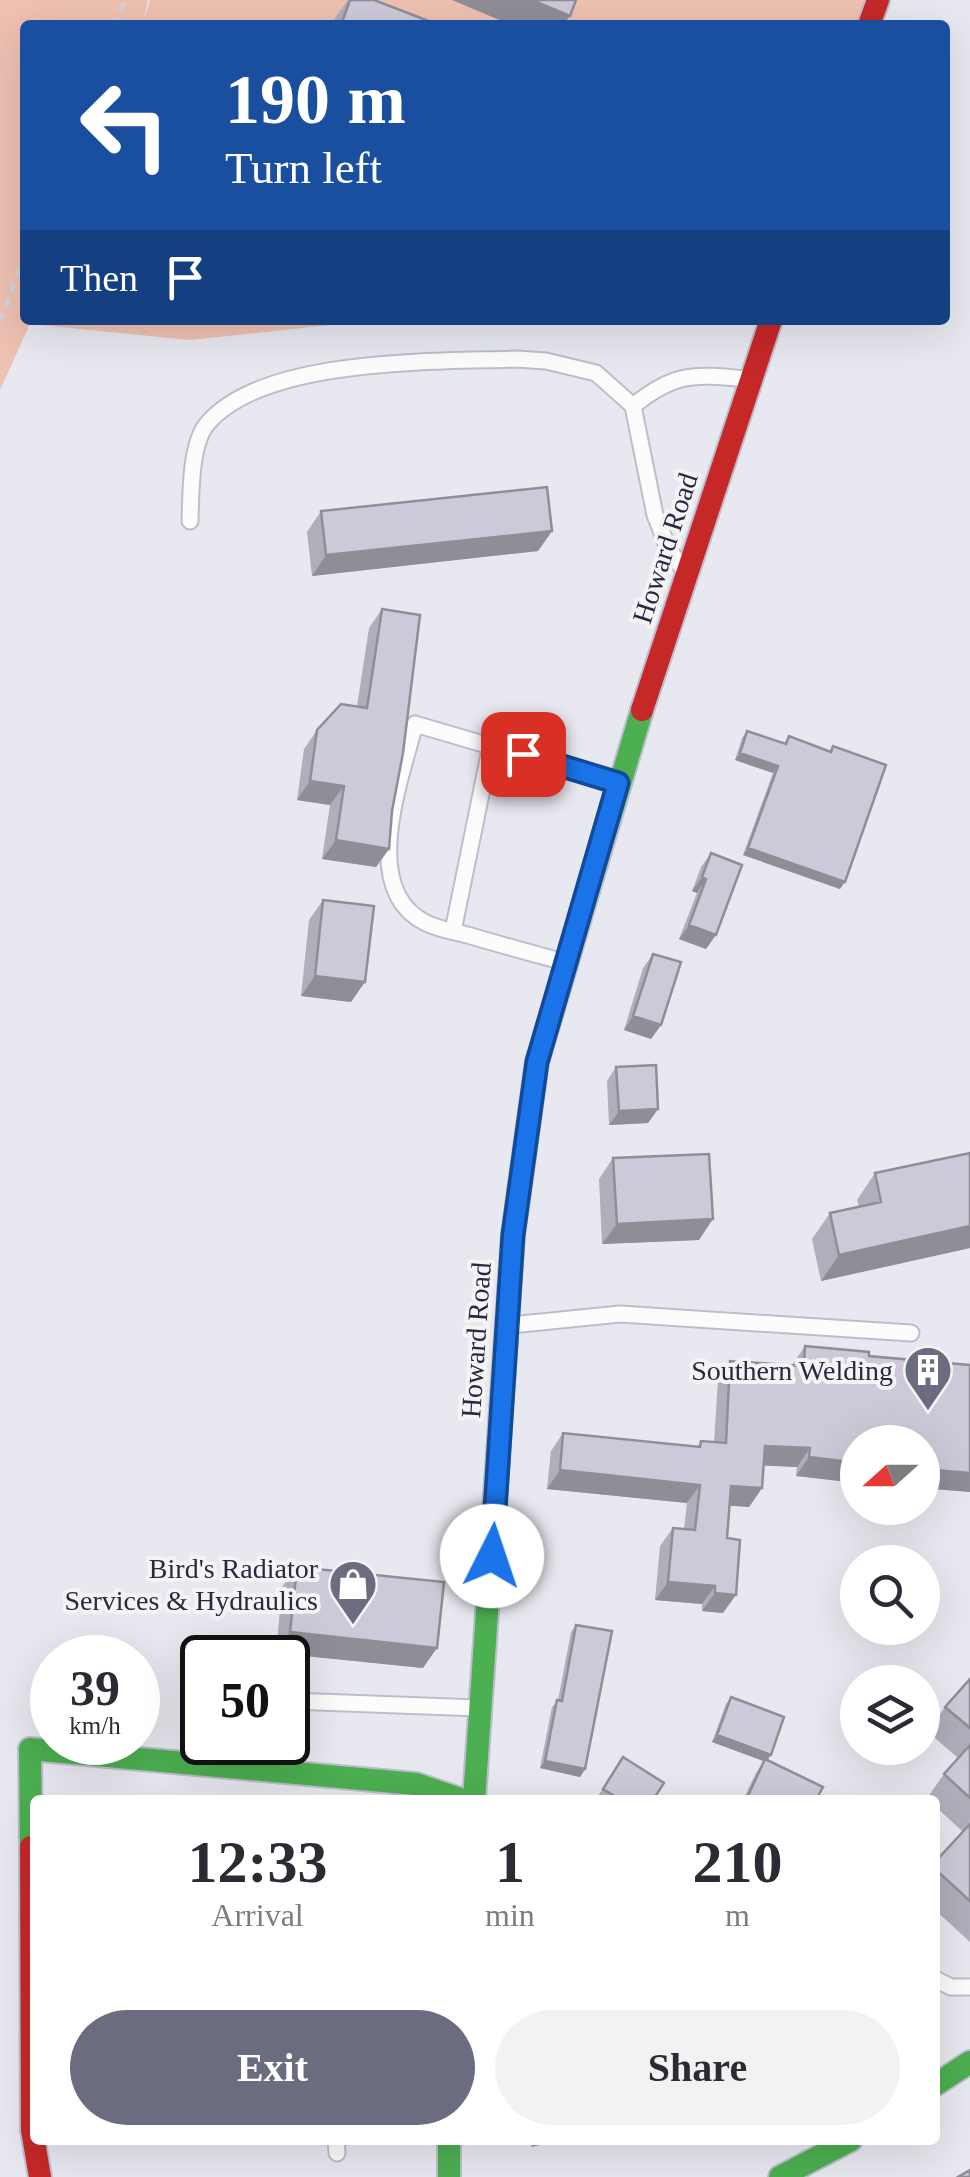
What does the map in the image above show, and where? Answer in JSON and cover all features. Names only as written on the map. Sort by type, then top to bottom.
[{"type":"main road","name":"Howard Road","points":[[474,1795],[513,1235],[537,1062],[618,783],[769,325]]},
{"type":"main road","points":[[30,1795],[30,1750],[343,1789],[416,1784],[448,1795]]},
{"type":"main road","points":[[940,2083],[970,2062]]},
{"type":"main road","points":[[35,2145],[40,2177]]},
{"type":"main road","points":[[449,2145],[449,2177]]},
{"type":"main road","points":[[780,2177],[841,2145]]},
{"type":"lane","points":[[190,521],[193,465],[205,426],[232,403],[280,381],[341,369],[518,359],[546,361],[596,373],[633,406],[655,514],[668,548],[688,576]]},
{"type":"lane","points":[[633,406],[658,386],[683,377],[752,379]]},
{"type":"lane","points":[[564,962],[426,924],[404,907],[394,890],[391,820],[415,724],[618,783]]},
{"type":"lane","points":[[453,931],[491,745]]},
{"type":"lane","points":[[507,1326],[620,1314],[912,1334]]},
{"type":"lane","points":[[310,1702],[483,1708]]},
{"type":"lane","points":[[940,1982],[951,1987],[970,1986]]},
{"type":"path","points":[[0,321],[20,269]]},
{"type":"shaded area","points":[[0,0],[148,0],[144,19],[150,0],[880,0],[873,20],[20,20],[20,325],[30,325],[0,390]]},
{"type":"shaded area","points":[[40,325],[330,325],[190,340]]},
{"type":"building","points":[[350,0],[374,0],[426,20],[343,20]]},
{"type":"building","points":[[532,0],[576,0],[570,16]]},
{"type":"building","points":[[547,487],[552,531],[326,555],[321,511]]},
{"type":"building","points":[[382,609],[420,615],[389,849],[336,840],[344,786],[310,781],[317,730],[341,704],[367,708]]},
{"type":"building","points":[[747,731],[786,744],[789,736],[831,752],[833,746],[886,765],[845,882],[748,848],[778,766],[740,753]]},
{"type":"building","points":[[711,853],[742,865],[716,935],[689,925]]},
{"type":"building","points":[[323,900],[374,906],[365,982],[315,976]]},
{"type":"building","points":[[653,954],[681,962],[661,1025],[633,1016]]},
{"type":"building","points":[[656,1065],[658,1109],[619,1111],[616,1067]]},
{"type":"building","points":[[970,1153],[970,1226],[839,1255],[830,1213],[881,1202],[875,1173]]},
{"type":"building","points":[[709,1154],[713,1219],[617,1224],[613,1158]]},
{"type":"building","points":[[805,1346],[970,1365],[970,1473],[940,1470],[940,1425],[840,1425],[840,1461],[809,1457],[810,1448],[765,1446],[762,1488],[731,1486],[727,1538],[740,1540],[736,1595],[715,1593],[715,1586],[668,1582],[673,1528],[695,1530],[700,1485],[560,1470],[563,1433],[700,1447],[701,1441],[726,1443],[730,1361],[804,1366]]},
{"type":"building","name":"Bird's Radiator Services & Hydraulics","points":[[297,1567],[444,1582],[437,1648],[290,1632]]},
{"type":"building","points":[[576,1625],[612,1631],[585,1769],[545,1761],[557,1700],[562,1701]]},
{"type":"building","points":[[970,1679],[970,1728],[945,1707]]},
{"type":"building","points":[[731,1697],[784,1717],[771,1755],[717,1735]]},
{"type":"building","points":[[970,1745],[970,1798],[944,1774]]},
{"type":"building","points":[[623,1757],[664,1783],[656,1795],[613,1795],[603,1789]]},
{"type":"building","points":[[765,1759],[823,1787],[819,1795],[748,1795]]},
{"type":"building","points":[[970,1824],[970,1901],[940,1874],[940,1857]]},
{"type":"traffic: fast","points":[[474,1795],[513,1235],[537,1062],[642,710]]},
{"type":"traffic: fast","points":[[30,1795],[30,1749],[416,1784],[448,1795]]},
{"type":"traffic: fast","points":[[940,2082],[970,2062]]},
{"type":"traffic: fast","points":[[449,2145],[449,2177]]},
{"type":"traffic: fast","points":[[780,2177],[841,2145]]},
{"type":"traffic: jam","points":[[871,20],[878,0]]},
{"type":"traffic: jam","points":[[642,710],[769,325]]},
{"type":"traffic: jam","points":[[35,2145],[40,2177]]},
{"type":"place","name":"Southern Welding","points":[[928,1412]]},
{"type":"place","name":"Bird's Radiator Services & Hydraulics","points":[[353,1626]]},
{"type":"route","points":[[492,1556],[513,1235],[537,1062],[618,783],[523,754]]}]
